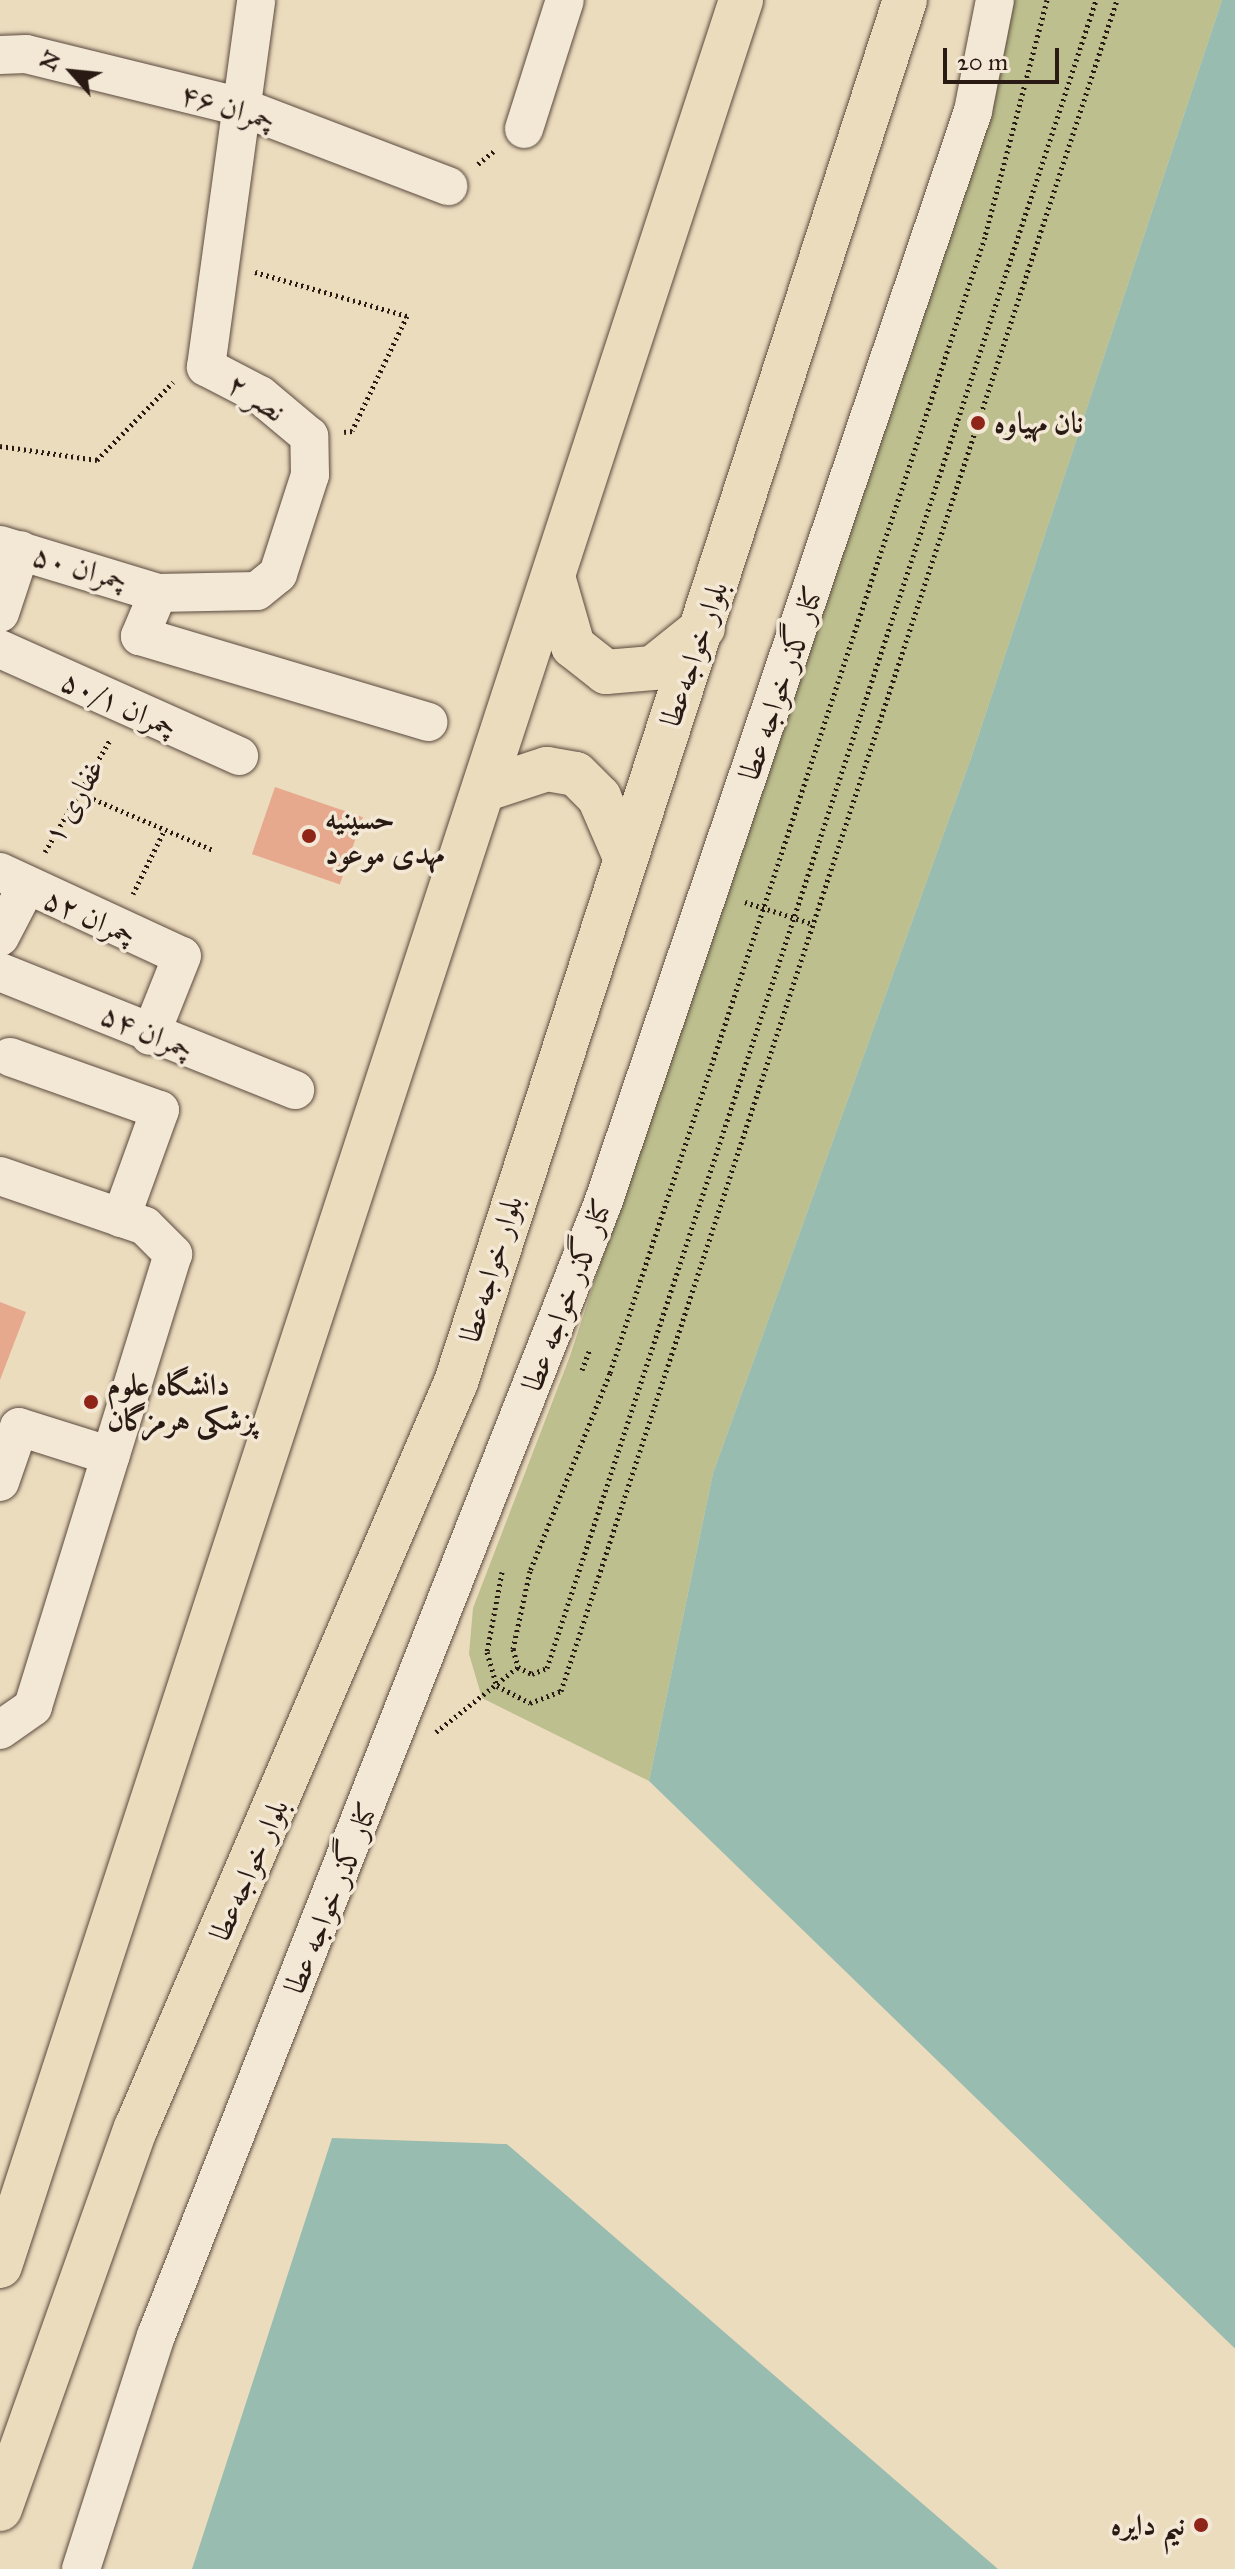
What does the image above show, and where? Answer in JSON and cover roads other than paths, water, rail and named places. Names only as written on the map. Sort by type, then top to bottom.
[{"type":"main road","points":[[0,2266],[486,789],[741,0]]},
{"type":"main road","name":"بلوار خواجه‌عطا","points":[[0,2509],[136,2128],[456,1382],[905,0]]},
{"type":"main road","points":[[554,580],[573,646],[606,672],[653,668],[703,628]]},
{"type":"main road","points":[[486,789],[547,769],[576,774],[599,797],[625,857]]},
{"type":"street","name":"نصر ۲","points":[[158,593],[257,591],[278,574],[310,475],[309,436],[260,395],[206,367],[224,263],[256,0]]},
{"type":"street","points":[[524,129],[565,0]]},
{"type":"street","name":"کنار گذر خواجه عطا","points":[[81,2569],[156,2336],[381,1773],[603,1203],[973,111],[995,0]]},
{"type":"street","name":"چمران ۴۶","points":[[0,55],[26,54],[241,107],[448,186]]},
{"type":"street","points":[[0,613],[11,548]]},
{"type":"street","name":"چمران ۵۰","points":[[11,548],[158,593]]},
{"type":"street","points":[[158,593],[140,636],[428,722]]},
{"type":"street","name":"چمران ۵۰/۱","points":[[0,649],[129,710],[239,756]]},
{"type":"street","points":[[0,937],[13,880]]},
{"type":"street","name":"چمران ۵۲","points":[[13,880],[114,931],[182,956],[150,1036]]},
{"type":"street","name":"چمران ۵۴","points":[[0,972],[150,1036],[295,1090]]},
{"type":"street","points":[[3,1064],[160,1110],[121,1218]]},
{"type":"street","points":[[0,1176],[121,1218],[161,1236],[173,1254],[33,1707],[0,1730]]},
{"type":"street","points":[[0,1482],[19,1427],[111,1456]]},
{"type":"water","points":[[1222,0],[1235,0],[1235,2349],[649,1781],[713,1473],[970,761]]},
{"type":"water","points":[[332,2138],[507,2144],[998,2569],[192,2569]]},
{"type":"place","name":"نان مهیاوه","points":[[978,423]]},
{"type":"place","name":"حسینیه مهدی موعود","points":[[309,836]]},
{"type":"place","name":"دانشگاه علوم پزشکی هرمزگان","points":[[91,1402]]},
{"type":"place","name":"نیم دایره","points":[[1201,2525]]}]
